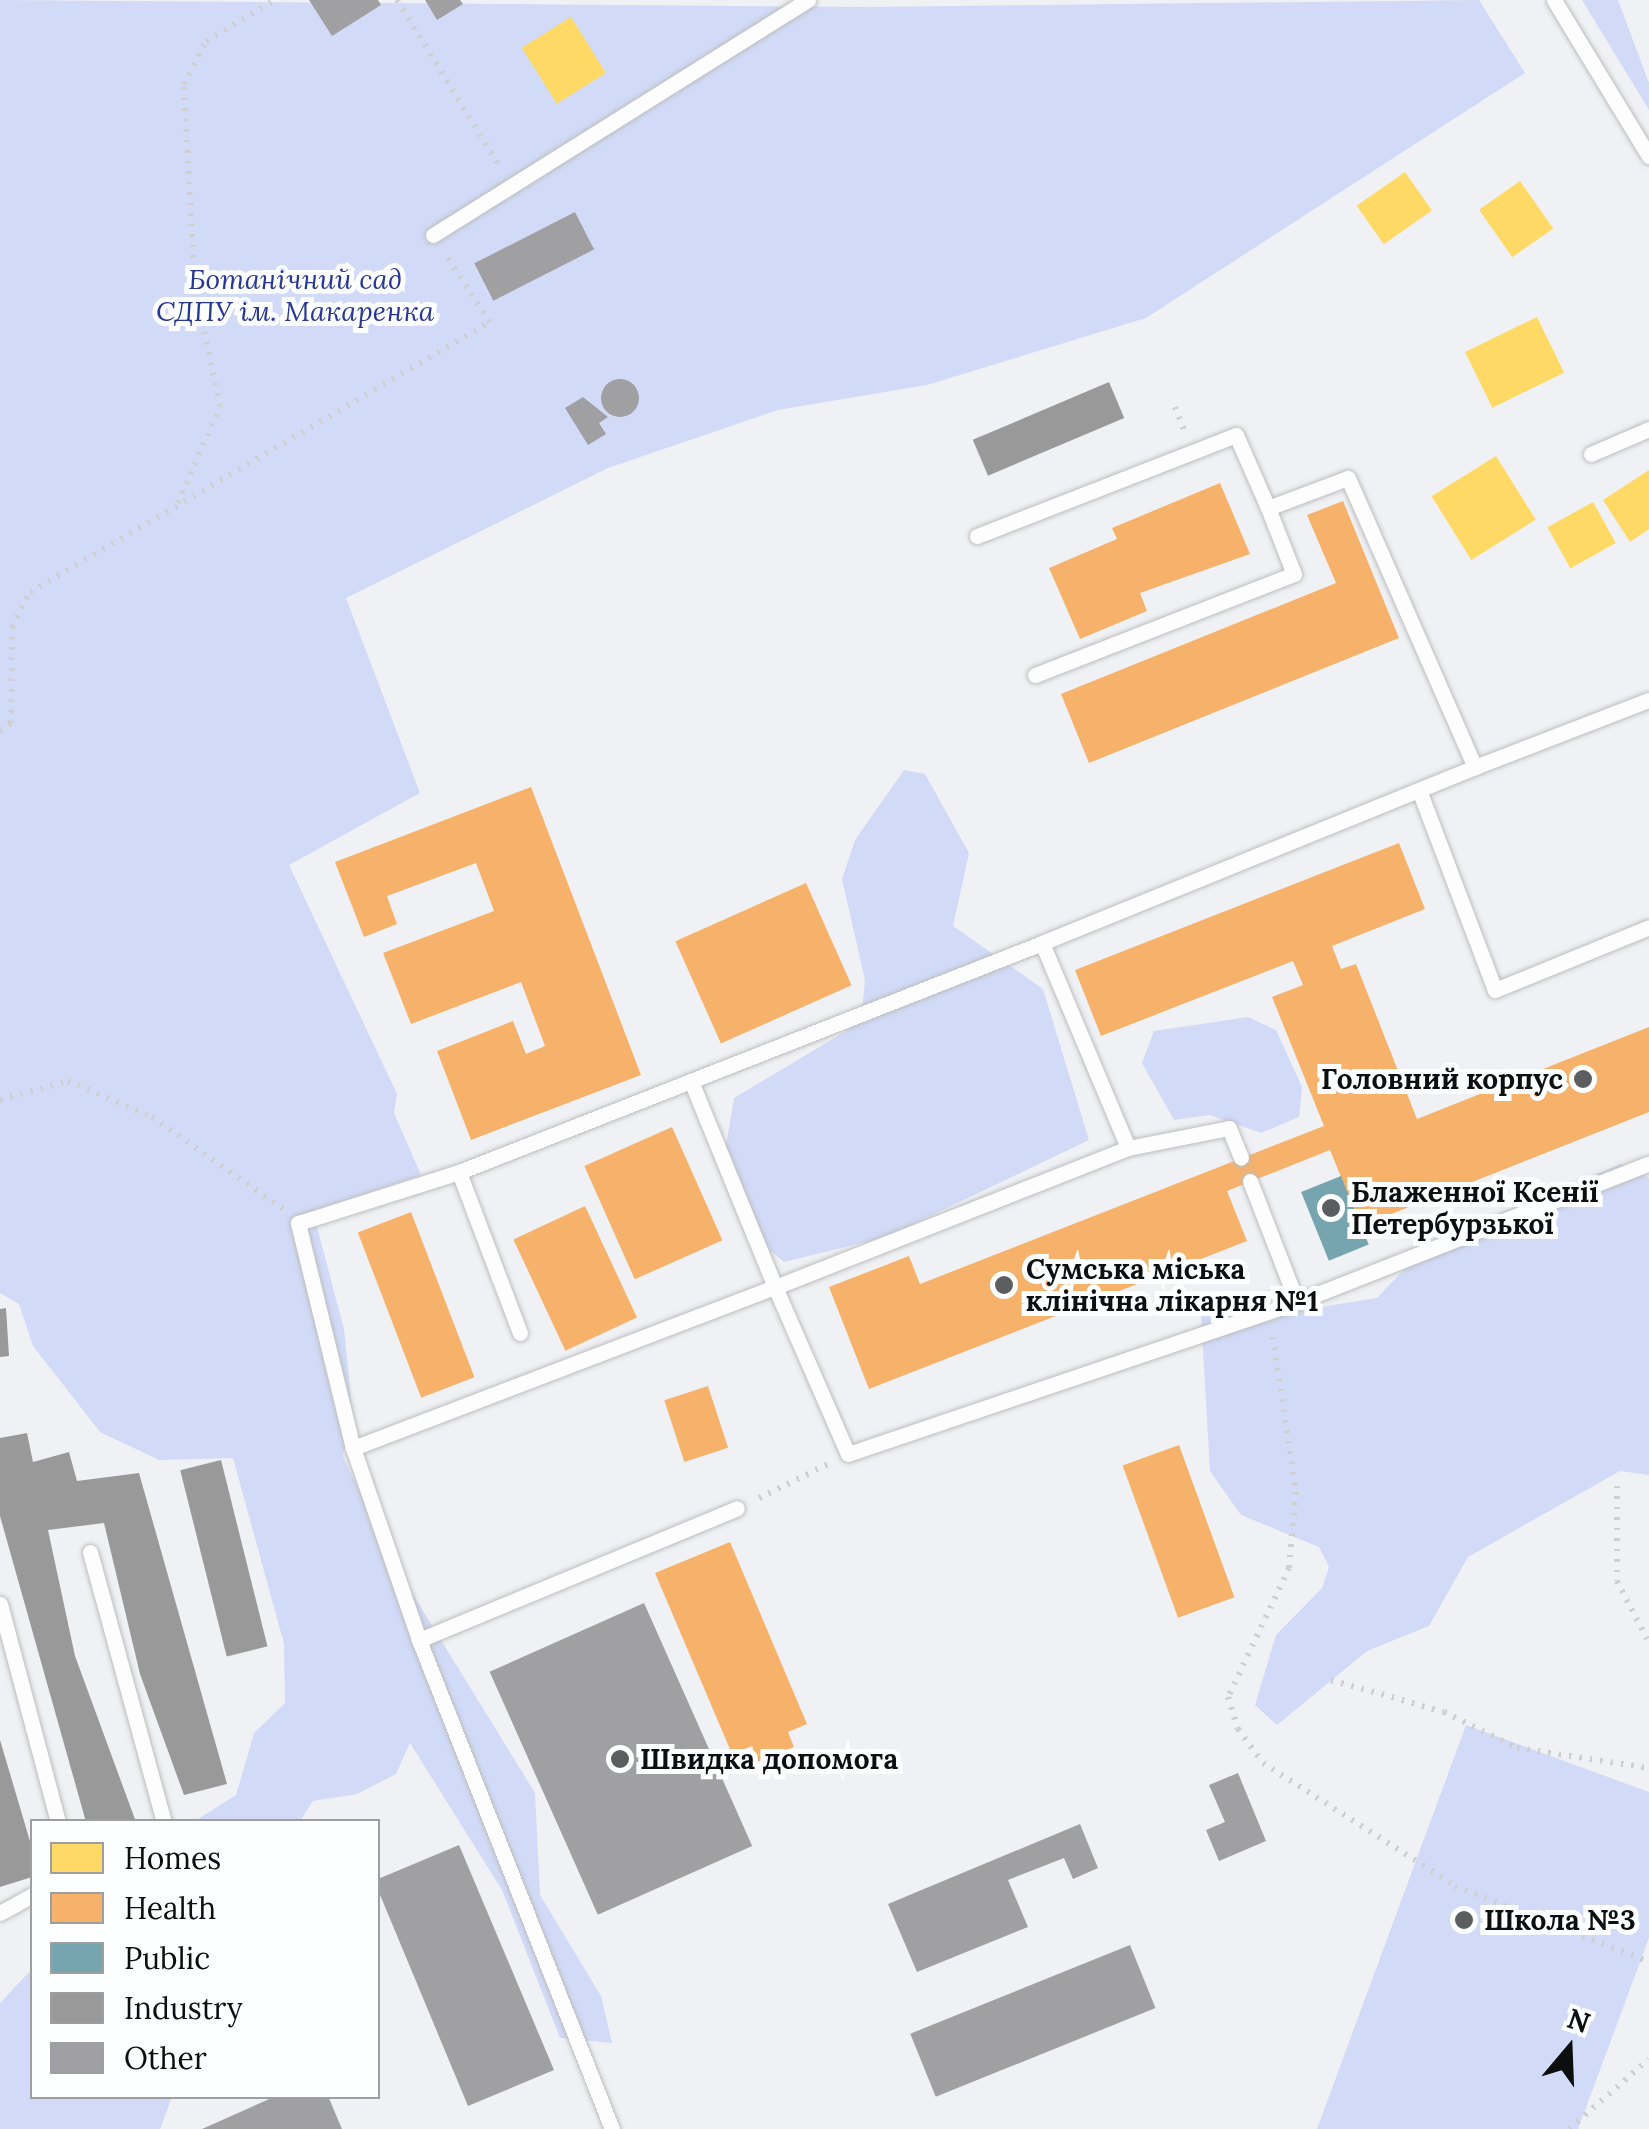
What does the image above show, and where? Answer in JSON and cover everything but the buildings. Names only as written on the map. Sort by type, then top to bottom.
[{"type":"lane","points":[[433,234],[808,0]]},
{"type":"lane","points":[[1554,0],[1649,156]]},
{"type":"lane","points":[[1590,454],[1649,429]]},
{"type":"lane","points":[[977,536],[1236,434],[1268,508],[1294,574],[1035,675]]},
{"type":"lane","points":[[1268,508],[1348,478],[1475,768]]},
{"type":"lane","points":[[612,2129],[419,1640],[353,1448],[298,1223],[460,1172],[1649,700]]},
{"type":"lane","points":[[1420,790],[1495,990],[1649,927]]},
{"type":"lane","points":[[1042,942],[1128,1148]]},
{"type":"lane","points":[[691,1080],[774,1286],[848,1454],[1298,1302],[1649,1163]]},
{"type":"lane","points":[[353,1448],[1128,1148],[1230,1128],[1241,1158]]},
{"type":"lane","points":[[460,1172],[520,1333]]},
{"type":"lane","points":[[1250,1181],[1298,1302]]},
{"type":"lane","points":[[419,1640],[737,1508]]},
{"type":"lane","points":[[90,1552],[163,1819]]},
{"type":"lane","points":[[0,1604],[57,1819]]},
{"type":"lane","points":[[0,1913],[30,1896]]},
{"type":"path","points":[[177,504],[220,406],[195,289],[184,84],[206,41],[275,0]]},
{"type":"path","points":[[397,0],[512,185]]},
{"type":"path","points":[[0,731],[11,723],[12,626],[30,592],[490,322],[433,234]]},
{"type":"path","points":[[0,1100],[68,1080],[152,1117],[246,1175],[298,1223]]},
{"type":"path","points":[[1269,1311],[1296,1492],[1289,1568],[1228,1697],[1238,1729],[1262,1763],[1454,1886],[1649,1962]]},
{"type":"path","points":[[737,1508],[848,1454]]},
{"type":"path","points":[[1617,1486],[1617,1581],[1649,1643]]},
{"type":"path","points":[[1331,1680],[1444,1712],[1517,1748],[1649,1768]]},
{"type":"path","points":[[1569,2129],[1649,2058]]},
{"type":"green space","name":"Ботанічний сад СДПУ ім. Макаренка","points":[[0,0],[866,7],[1479,0],[1525,73],[1146,318],[927,385],[778,410],[608,468],[346,598],[420,793],[289,865],[397,1094],[394,1113],[421,1175],[313,1212],[344,1329],[351,1398],[343,1457],[401,1575],[535,1793],[540,1895],[601,1996],[612,2043],[560,2038],[502,1890],[410,1743],[396,1774],[357,1794],[313,1801],[301,1819],[198,1819],[236,1795],[254,1733],[285,1703],[284,1644],[233,1458],[159,1460],[100,1432],[33,1346],[19,1304],[0,1293]]},
{"type":"green space","points":[[1582,0],[1618,0],[1649,83],[1649,110]]},
{"type":"green space","points":[[904,770],[925,774],[969,853],[953,926],[1043,989],[1089,1140],[886,1237],[784,1262],[761,1243],[725,1152],[734,1098],[861,1022],[865,980],[842,879],[855,840]]},
{"type":"green space","points":[[1248,1017],[1276,1030],[1302,1087],[1299,1117],[1261,1133],[1210,1115],[1174,1120],[1142,1063],[1154,1031]]},
{"type":"green space","points":[[1621,1164],[1649,1178],[1649,1475],[1620,1471],[1468,1557],[1429,1626],[1367,1651],[1277,1725],[1255,1705],[1276,1635],[1322,1588],[1329,1567],[1319,1547],[1241,1515],[1210,1471],[1201,1315],[1216,1299],[1280,1288],[1315,1308],[1377,1298],[1429,1243]]},
{"type":"green space","points":[[1466,1725],[1649,1792],[1649,1938],[1578,2129],[1317,2129]]},
{"type":"green space","points":[[30,1971],[30,2099],[171,2099],[160,2129],[0,2129],[0,2003]]},
{"type":"place","name":"Головний корпус","points":[[1583,1079]]},
{"type":"place","name":"Блаженної Ксенії Петербурзької","points":[[1331,1208]]},
{"type":"place","name":"Сумська міська клінічна лікарня №1","points":[[1004,1285]]},
{"type":"place","name":"Швидка допомога","points":[[620,1759]]},
{"type":"place","name":"Школа №3","points":[[1464,1920]]}]
